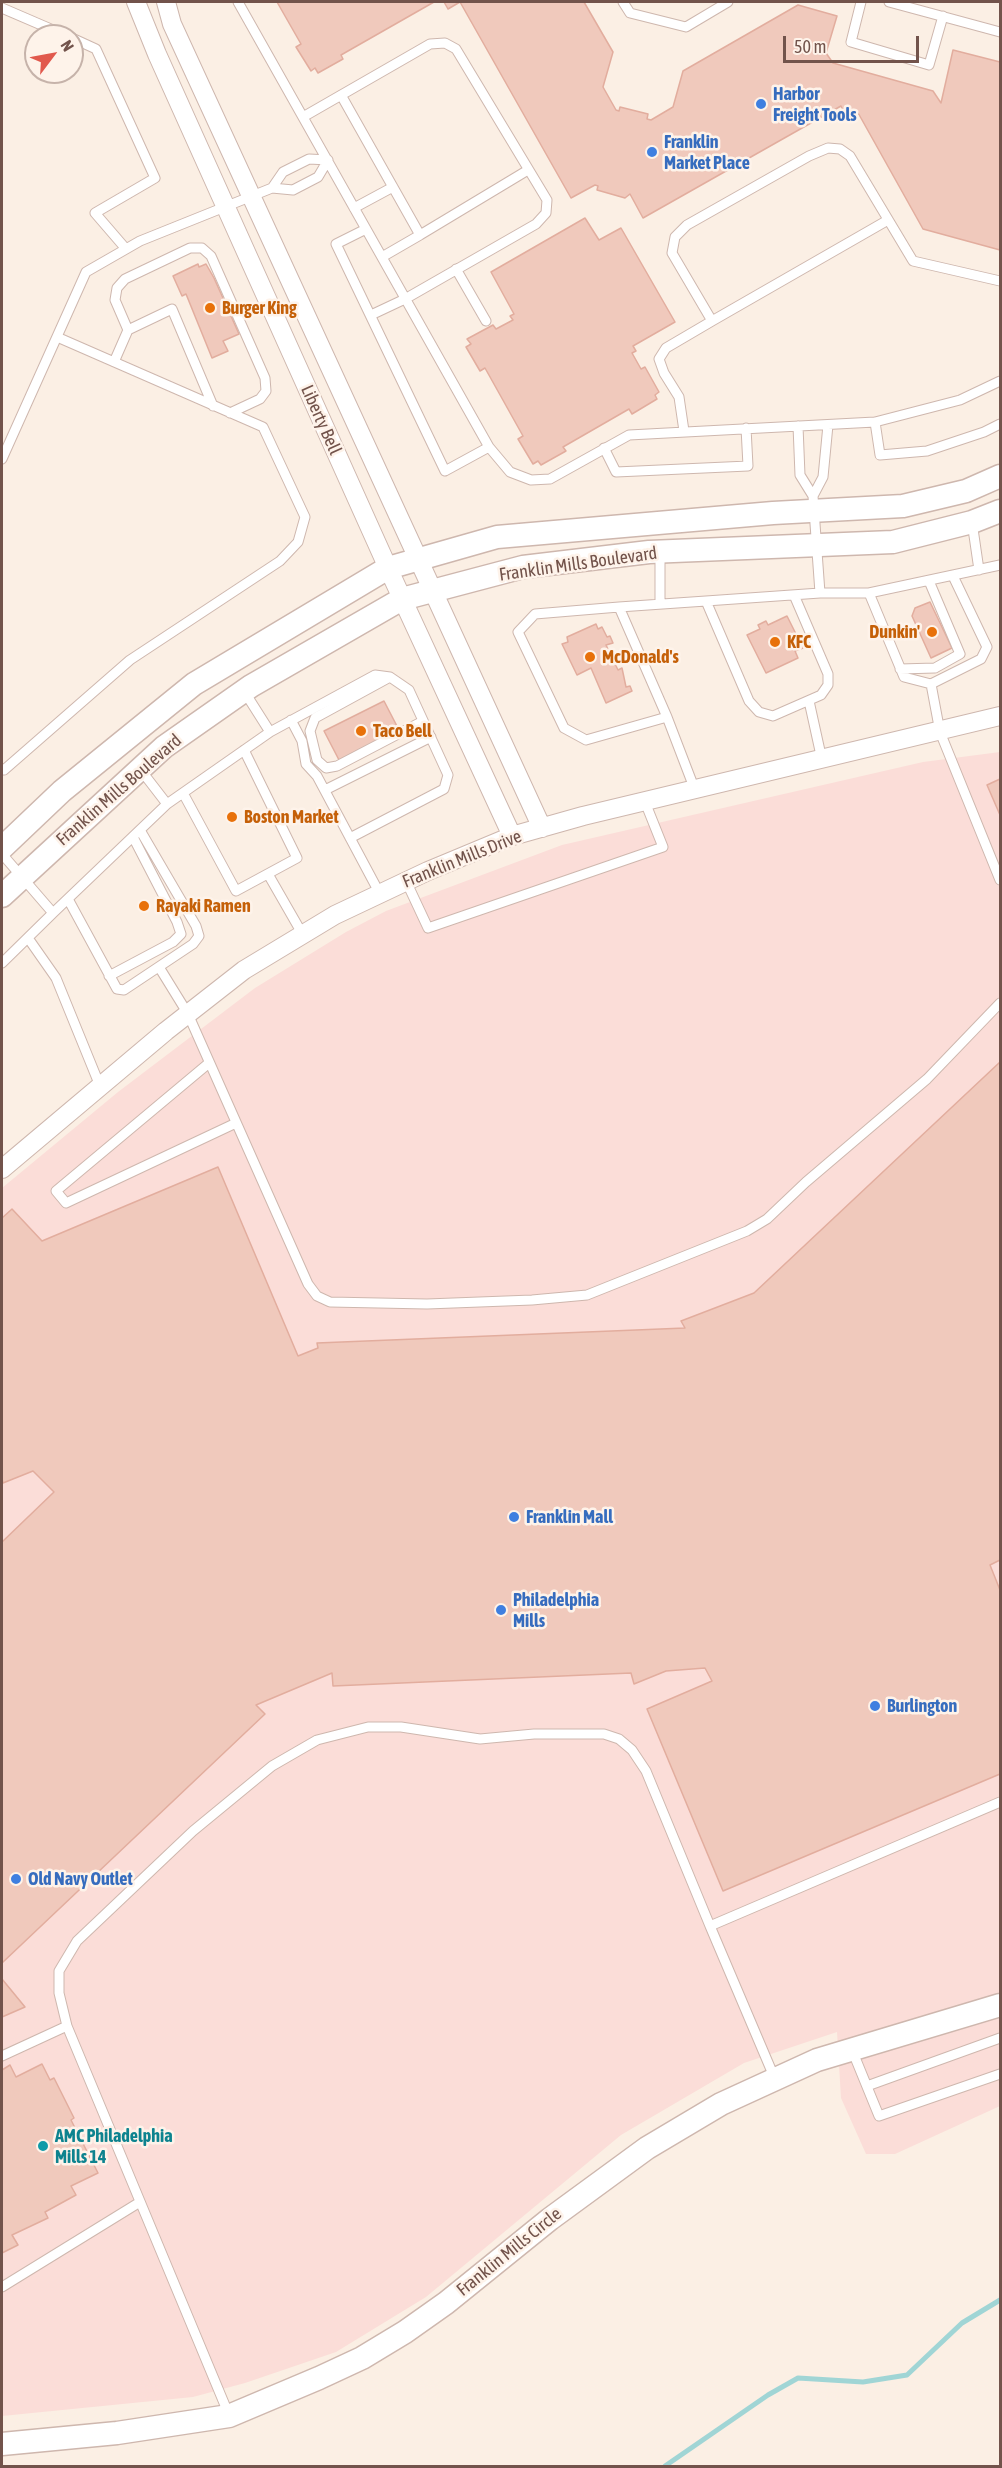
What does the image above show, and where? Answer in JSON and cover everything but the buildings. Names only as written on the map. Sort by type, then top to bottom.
[{"type":"street","name":"Liberty Bell","points":[[136,2],[388,568],[512,836]]},
{"type":"street","name":"Liberty Bell","points":[[166,2],[172,24],[430,591],[542,828]]},
{"type":"street","name":"Franklin Mills Boulevard","points":[[2,848],[62,791],[194,684],[388,568],[497,537],[813,503],[903,506],[966,491],[1000,476]]},
{"type":"street","name":"Franklin Mills Boulevard","points":[[2,896],[164,747],[244,691],[402,599],[523,567],[660,552],[893,542],[972,522],[1000,511]]},
{"type":"street","name":"Franklin Mills Drive","points":[[2,1169],[100,1086],[244,970],[303,934],[406,881],[512,836],[1000,716]]},
{"type":"street","name":"Franklin Mills Circle","points":[[2,2444],[117,2433],[229,2416],[319,2379],[362,2358],[446,2303],[550,2219],[647,2148],[721,2104],[817,2060],[1000,2005]]},
{"type":"lane","points":[[238,2],[489,447],[510,472],[531,480],[550,478],[629,435],[875,422],[960,400],[1000,381]]},
{"type":"lane","points":[[624,2],[630,13],[686,27],[728,2]]},
{"type":"lane","points":[[861,2],[851,42],[929,65],[943,16]]},
{"type":"lane","points":[[889,2],[1000,32]]},
{"type":"lane","points":[[2,8],[39,24]]},
{"type":"lane","points":[[303,117],[430,44],[445,42],[456,50],[547,200],[546,213],[536,224],[405,299],[371,315]]},
{"type":"lane","points":[[84,44],[96,49],[154,178],[94,213],[126,249]]},
{"type":"lane","points":[[341,95],[420,235]]},
{"type":"lane","points":[[712,321],[672,253],[675,237],[687,225],[809,156],[828,148],[840,149],[850,156],[913,261],[1000,281]]},
{"type":"lane","points":[[272,189],[284,172],[309,159],[328,160]]},
{"type":"lane","points":[[2,459],[86,272],[126,249],[251,197],[272,189],[293,190],[318,177],[328,160]]},
{"type":"lane","points":[[382,256],[528,170]]},
{"type":"lane","points":[[354,208],[393,187]]},
{"type":"lane","points":[[684,431],[679,398],[664,373],[659,359],[666,348],[888,220]]},
{"type":"lane","points":[[366,229],[336,244],[445,471],[489,447]]},
{"type":"lane","points":[[128,330],[115,300],[117,288],[124,279],[190,248],[202,248],[211,256],[265,378],[266,391],[260,399],[230,413]]},
{"type":"lane","points":[[456,269],[486,321]]},
{"type":"lane","points":[[114,362],[128,330],[172,309],[213,406]]},
{"type":"lane","points":[[2,769],[4,770],[130,660],[280,561],[298,542],[305,517],[263,427],[57,337]]},
{"type":"lane","points":[[875,422],[880,455],[927,451],[984,432],[1000,424]]},
{"type":"lane","points":[[813,503],[823,477],[828,425]]},
{"type":"lane","points":[[798,426],[800,475],[813,503],[820,593]]},
{"type":"lane","points":[[604,448],[615,472],[748,466],[746,428]]},
{"type":"lane","points":[[972,522],[979,570]]},
{"type":"lane","points":[[660,552],[660,604]]},
{"type":"lane","points":[[667,717],[586,740],[564,728],[518,632],[535,614],[820,593],[869,594],[1000,565]]},
{"type":"lane","points":[[869,594],[904,677],[931,684],[981,659],[987,647],[953,576]]},
{"type":"lane","points":[[900,669],[935,668],[960,654],[929,581]]},
{"type":"lane","points":[[706,601],[749,701],[759,712],[773,716],[821,695],[828,685],[828,674],[794,595]]},
{"type":"lane","points":[[619,607],[667,717],[696,791]]},
{"type":"lane","points":[[2,963],[167,804],[270,732],[291,720],[375,675],[390,677],[409,690],[448,775],[444,789],[350,838]]},
{"type":"lane","points":[[390,677],[315,718],[310,731],[317,760],[326,768],[338,766],[423,721]]},
{"type":"lane","points":[[931,684],[940,732],[1000,880]]},
{"type":"lane","points":[[244,691],[270,732]]},
{"type":"lane","points":[[809,700],[822,760]]},
{"type":"lane","points":[[291,720],[302,741],[306,764],[325,790],[380,894]]},
{"type":"lane","points":[[325,790],[431,737]]},
{"type":"lane","points":[[183,793],[236,891],[297,858],[244,750]]},
{"type":"lane","points":[[140,769],[167,804]]},
{"type":"lane","points":[[406,881],[428,928],[663,847],[645,802]]},
{"type":"lane","points":[[68,899],[117,989],[124,990],[193,944],[199,936],[196,926],[140,830]]},
{"type":"lane","points":[[109,976],[173,942],[181,934],[177,922],[132,837]]},
{"type":"lane","points":[[2,854],[53,913]]},
{"type":"lane","points":[[268,874],[303,934]]},
{"type":"lane","points":[[28,938],[56,978],[100,1086]]},
{"type":"lane","points":[[159,968],[188,1014],[308,1284],[317,1296],[330,1302],[427,1304],[532,1300],[587,1295],[725,1240],[767,1219],[806,1182],[927,1080],[1000,1003]]},
{"type":"lane","points":[[209,1063],[56,1191],[66,1203],[237,1124]]},
{"type":"lane","points":[[229,2416],[67,2026],[59,1993],[59,1971],[76,1941],[193,1832],[272,1766],[317,1740],[368,1727],[401,1727],[480,1739],[544,1734],[604,1734],[619,1739],[632,1750],[646,1771],[776,2079]]},
{"type":"lane","points":[[710,1926],[1000,1802]]},
{"type":"lane","points":[[2,2056],[67,2026]]},
{"type":"lane","points":[[867,2086],[1000,2038]]},
{"type":"lane","points":[[852,2050],[879,2116],[1000,2073]]},
{"type":"lane","points":[[2,2287],[140,2202]]},
{"type":"shaded area","name":"Philadelphia Mills","points":[[1000,752],[1000,2106],[895,2154],[866,2154],[841,2098],[837,2032],[744,2063],[621,2135],[426,2297],[336,2352],[245,2383],[193,2397],[2,2416],[2,1188],[118,1092],[255,988],[346,932],[386,911],[562,845],[923,762]]},
{"type":"waterway","points":[[665,2466],[768,2395],[798,2378],[863,2382],[907,2375],[962,2323],[1000,2300]]},
{"type":"place","name":"Harbor Freight Tools","points":[[761,104]]},
{"type":"place","name":"Franklin Market Place","points":[[652,152]]},
{"type":"place","name":"Burger King","points":[[210,308]]},
{"type":"place","name":"Dunkin'","points":[[932,632]]},
{"type":"place","name":"KFC","points":[[775,642]]},
{"type":"place","name":"McDonald's","points":[[590,657]]},
{"type":"place","name":"Taco Bell","points":[[361,731]]},
{"type":"place","name":"Boston Market","points":[[232,817]]},
{"type":"place","name":"Rayaki Ramen","points":[[144,906]]},
{"type":"place","name":"Franklin Mall","points":[[514,1517]]},
{"type":"place","name":"Philadelphia Mills","points":[[501,1610]]},
{"type":"place","name":"Burlington","points":[[875,1706]]},
{"type":"place","name":"Old Navy Outlet","points":[[16,1879]]},
{"type":"place","name":"AMC Philadelphia Mills 14","points":[[43,2146]]}]
